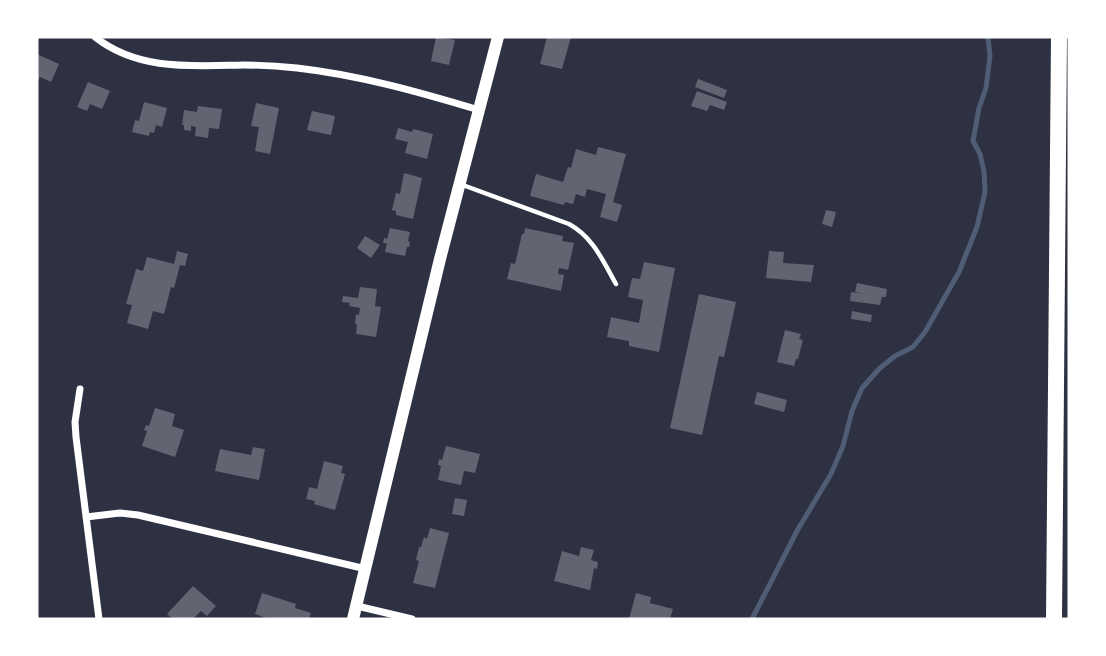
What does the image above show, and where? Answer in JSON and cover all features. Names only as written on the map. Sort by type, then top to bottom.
[{"type":"highway","points":[[1054,619],[1059,37]]},
{"type":"main road","points":[[354,619],[459,184],[499,37]]},
{"type":"street","points":[[95,37],[106,46],[143,61],[181,67],[247,65],[297,68],[409,89],[479,110]]},
{"type":"street","points":[[80,389],[75,422],[99,619]]},
{"type":"street","points":[[86,517],[120,513],[138,515],[366,569]]},
{"type":"street","points":[[357,606],[412,619]]},
{"type":"lane","points":[[459,184],[580,230],[596,248],[616,284]]},
{"type":"building","points":[[436,37],[455,40],[449,65],[431,61]]},
{"type":"building","points":[[547,37],[571,37],[562,69],[540,64]]},
{"type":"building","points":[[37,54],[59,64],[51,82],[40,77],[37,83]]},
{"type":"building","points":[[698,79],[727,90],[724,98],[695,87]]},
{"type":"building","points":[[88,82],[110,91],[102,109],[90,104],[87,111],[77,107]]},
{"type":"building","points":[[697,91],[727,102],[724,110],[710,105],[707,111],[691,106]]},
{"type":"building","points":[[144,102],[167,108],[162,127],[156,125],[154,133],[150,132],[149,136],[132,132],[135,120],[139,121]]},
{"type":"building","points":[[256,103],[279,108],[270,154],[255,151],[259,127],[251,126]]},
{"type":"building","points":[[198,106],[222,109],[219,129],[209,128],[208,138],[195,136],[196,127],[191,126],[191,131],[184,130],[182,125],[184,110],[197,112]]},
{"type":"building","points":[[312,111],[335,116],[331,135],[307,130]]},
{"type":"building","points":[[398,128],[433,134],[427,159],[405,153],[408,142],[395,139]]},
{"type":"building","points":[[598,147],[626,154],[613,202],[622,205],[617,222],[600,217],[606,194],[587,189],[585,197],[576,194],[573,204],[565,202],[564,205],[530,196],[536,174],[563,182],[568,167],[571,168],[576,149],[596,155]]},
{"type":"building","points":[[404,173],[422,178],[413,219],[396,215],[396,211],[392,210],[396,193],[400,194]]},
{"type":"building","points":[[826,210],[836,212],[832,227],[822,224]]},
{"type":"building","points":[[390,228],[410,232],[405,256],[385,252],[387,243],[383,243],[384,238],[387,239]]},
{"type":"building","points":[[525,228],[563,236],[562,241],[574,243],[568,270],[559,268],[558,274],[564,275],[561,291],[507,279],[511,263],[515,264]]},
{"type":"building","points":[[365,236],[380,245],[371,258],[357,248]]},
{"type":"building","points":[[177,251],[188,254],[185,266],[180,265],[174,288],[171,287],[164,314],[153,311],[148,329],[127,323],[132,305],[126,304],[136,269],[143,271],[147,257],[174,264]]},
{"type":"building","points":[[769,251],[784,252],[783,263],[814,265],[811,282],[766,278]]},
{"type":"building","points":[[644,262],[675,268],[659,352],[629,346],[629,341],[607,337],[611,317],[639,323],[643,300],[628,297],[632,278],[640,279]]},
{"type":"building","points":[[857,283],[887,289],[886,297],[882,297],[880,305],[850,301],[851,292],[865,294],[855,292]]},
{"type":"building","points":[[360,287],[377,289],[375,306],[381,307],[376,337],[356,334],[356,314],[359,315],[360,308],[342,302],[343,296],[358,298]]},
{"type":"building","points":[[699,294],[736,302],[724,357],[719,356],[702,435],[670,428]]},
{"type":"building","points":[[852,311],[872,315],[871,322],[851,319]]},
{"type":"building","points":[[785,330],[801,334],[799,339],[803,340],[794,366],[777,362]]},
{"type":"building","points":[[757,392],[787,400],[784,412],[754,404]]},
{"type":"building","points":[[155,408],[175,414],[172,426],[184,430],[175,457],[142,446],[147,431],[144,430],[146,425],[149,426]]},
{"type":"building","points":[[446,446],[480,454],[475,473],[464,471],[461,485],[438,480],[441,466],[438,465],[439,459],[442,460]]},
{"type":"building","points":[[253,447],[265,449],[259,480],[215,471],[220,449],[251,455]]},
{"type":"building","points":[[324,461],[343,466],[341,473],[345,474],[335,510],[306,499],[309,487],[317,489]]},
{"type":"building","points":[[455,498],[467,500],[464,516],[452,514]]},
{"type":"building","points":[[430,528],[449,533],[435,588],[413,583],[419,561],[416,560],[419,547],[424,537],[427,539]]},
{"type":"building","points":[[581,547],[594,550],[591,560],[598,562],[597,569],[594,568],[590,590],[554,581],[562,551],[579,556]]},
{"type":"building","points":[[193,586],[216,606],[207,616],[201,611],[193,619],[173,619],[167,614]]},
{"type":"building","points":[[262,593],[296,604],[295,608],[311,613],[309,619],[266,619],[255,614]]},
{"type":"building","points":[[636,593],[651,597],[650,603],[673,609],[670,619],[629,619]]},
{"type":"waterway","points":[[752,619],[797,531],[831,474],[862,388],[880,368],[913,347],[925,332],[959,272],[977,227],[985,192],[984,171],[973,141],[986,88],[990,56],[988,37]]}]
